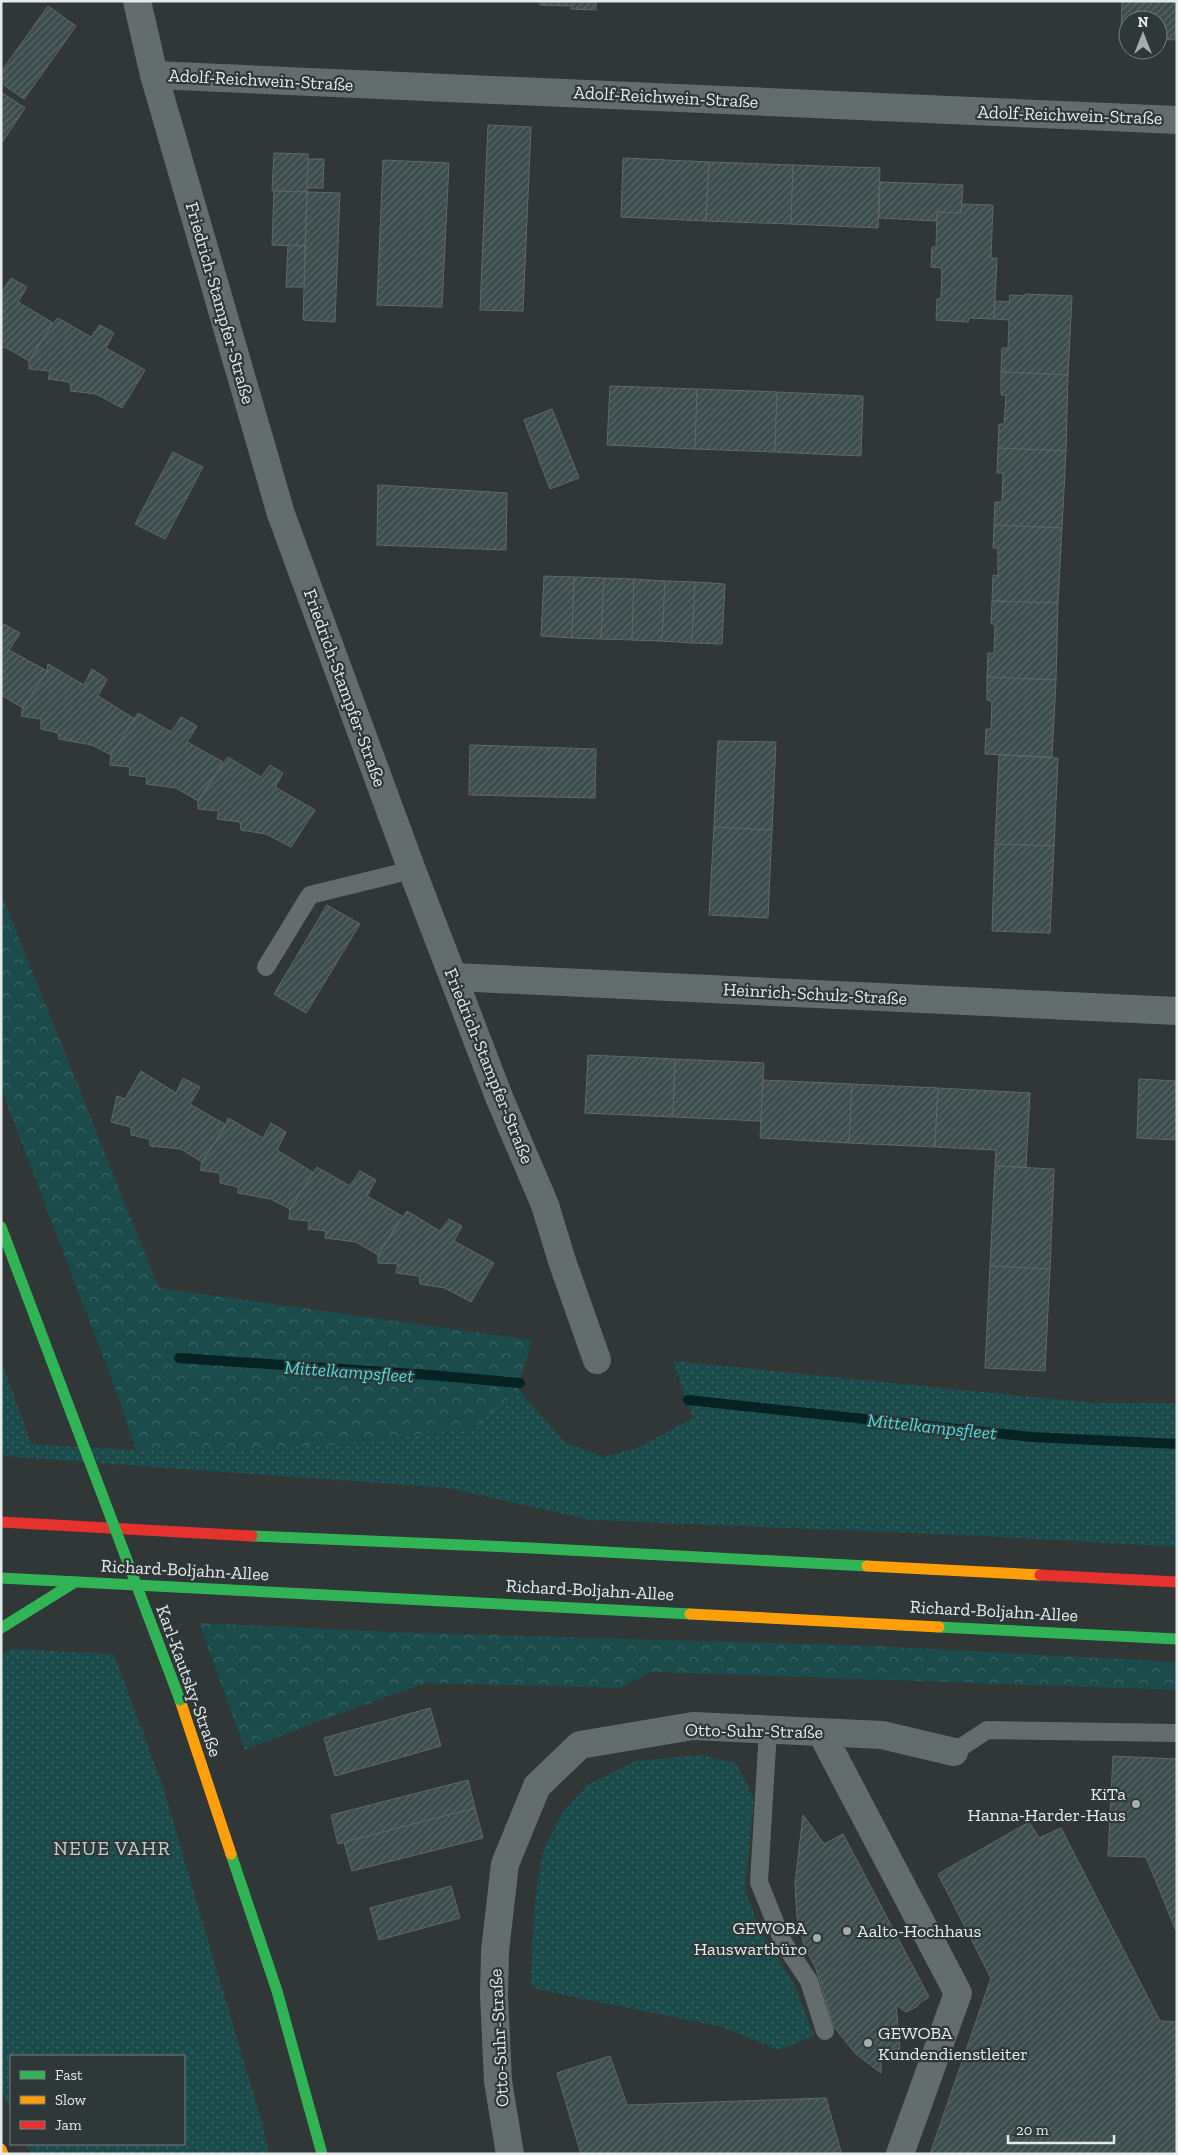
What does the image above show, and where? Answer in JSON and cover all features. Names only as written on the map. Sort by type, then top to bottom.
[{"type":"main road","name":"Karl-Kautsky-Straße","points":[[1,1227],[180,1700],[277,1991],[322,2154]]},
{"type":"main road","name":"Richard-Boljahn-Allee","points":[[1,1522],[243,1536],[531,1548],[1177,1582]]},
{"type":"main road","name":"Richard-Boljahn-Allee","points":[[1,1578],[1177,1639]]},
{"type":"main road","points":[[1,1628],[75,1582]]},
{"type":"main road","points":[[1,2149],[3,2154]]},
{"type":"street","name":"Friedrich-Stampfer-Straße","points":[[136,1],[154,75],[281,514],[412,870],[499,1097],[545,1205],[597,1360]]},
{"type":"street","name":"Adolf-Reichwein-Straße","points":[[154,75],[1177,120]]},
{"type":"street","name":"Heinrich-Schulz-Straße","points":[[454,977],[1177,1011]]},
{"type":"street","name":"Otto-Suhr-Straße","points":[[510,2154],[498,2081],[494,1995],[495,1950],[505,1864],[538,1786],[580,1745],[693,1726],[882,1734],[954,1752]]},
{"type":"street","points":[[821,1732],[958,1993],[900,2154]]},
{"type":"lane","points":[[266,967],[310,895],[412,870]]},
{"type":"lane","points":[[768,1730],[759,1882],[783,1942],[809,1981],[825,2031]]},
{"type":"lane","name":"Otto-Suhr-Straße","points":[[954,1752],[987,1730],[1177,1733]]},
{"type":"green space","points":[[1,893],[159,1288],[532,1340],[518,1389],[475,1428],[346,1445],[169,1452],[136,1450],[118,1396],[1,1088]]},
{"type":"green space","points":[[1,1359],[31,1444],[169,1452],[346,1445],[474,1428],[518,1389],[566,1443],[604,1457],[637,1448],[693,1418],[673,1361],[1094,1403],[1177,1403],[1177,1547],[983,1536],[590,1520],[448,1488],[1,1456]]},
{"type":"green space","points":[[199,1623],[418,1633],[876,1646],[1177,1662],[1177,1690],[652,1672],[620,1688],[426,1683],[245,1750]]},
{"type":"green space","points":[[11,1649],[114,1654],[163,1787],[263,2126],[269,2154],[31,2154],[26,2145],[185,2145],[185,2055],[10,2055],[10,2109],[1,2090],[1,1655]]},
{"type":"green space","points":[[701,1755],[736,1763],[754,1799],[745,1890],[761,1931],[795,1986],[814,2036],[779,2050],[722,2027],[531,1988],[534,1907],[543,1852],[562,1813],[589,1784],[636,1761]]},
{"type":"building","points":[[540,1],[596,1],[596,10],[571,9],[572,6],[540,5]]},
{"type":"building","points":[[1122,1],[1177,1],[1175,40],[1168,40],[1168,10],[1122,10]]},
{"type":"building","points":[[48,6],[76,26],[24,99],[1,83],[1,72]]},
{"type":"building","points":[[1,92],[25,108],[1,144]]},
{"type":"building","points":[[488,125],[531,127],[523,311],[480,310]]},
{"type":"building","points":[[274,153],[308,154],[307,192],[272,191]]},
{"type":"building","points":[[623,158],[709,162],[706,221],[621,217]]},
{"type":"building","points":[[308,159],[324,159],[323,188],[307,188]]},
{"type":"building","points":[[383,160],[449,163],[442,307],[377,305]]},
{"type":"building","points":[[709,162],[793,165],[791,224],[706,221]]},
{"type":"building","points":[[793,165],[880,168],[878,228],[791,224]]},
{"type":"building","points":[[880,182],[963,185],[961,213],[937,212],[937,221],[879,218]]},
{"type":"building","points":[[274,191],[307,192],[305,246],[272,245]]},
{"type":"building","points":[[307,192],[340,193],[335,322],[303,320]]},
{"type":"building","points":[[962,204],[993,205],[991,258],[997,258],[994,319],[969,318],[968,322],[936,320],[937,299],[941,299],[942,268],[931,267],[932,247],[936,247],[937,212],[961,213]]},
{"type":"building","points":[[288,245],[305,246],[304,287],[286,287]]},
{"type":"building","points":[[11,278],[27,287],[18,302],[53,323],[29,361],[7,348],[1,347],[1,293]]},
{"type":"building","points":[[1025,294],[1072,296],[1068,375],[1001,372],[1002,348],[1008,348],[1009,320],[994,319],[995,301],[1009,302],[1010,295],[1025,296]]},
{"type":"building","points":[[58,318],[91,337],[100,325],[114,333],[106,348],[145,370],[122,408],[96,394],[71,391],[70,382],[48,379],[50,371],[29,369],[29,361]]},
{"type":"building","points":[[1001,372],[1068,375],[1066,451],[998,448],[999,424],[1004,424],[1006,395],[1001,395]]},
{"type":"building","points":[[610,386],[697,389],[695,449],[607,445]]},
{"type":"building","points":[[697,389],[777,392],[775,452],[695,449]]},
{"type":"building","points":[[777,392],[863,396],[861,456],[775,452]]},
{"type":"building","points":[[552,409],[579,478],[550,489],[524,420]]},
{"type":"building","points":[[998,448],[1066,451],[1062,528],[994,525],[995,502],[1002,502],[1003,473],[997,473]]},
{"type":"building","points":[[173,452],[203,467],[165,539],[135,524]]},
{"type":"building","points":[[378,485],[507,493],[506,550],[377,545]]},
{"type":"building","points":[[994,525],[1062,528],[1058,603],[992,601],[993,575],[998,576],[998,548],[993,548]]},
{"type":"building","points":[[544,576],[574,577],[572,638],[541,636]]},
{"type":"building","points":[[574,577],[604,578],[601,639],[572,638]]},
{"type":"building","points":[[604,578],[634,579],[632,640],[601,639]]},
{"type":"building","points":[[634,579],[665,581],[662,641],[632,640]]},
{"type":"building","points":[[665,581],[695,582],[692,643],[662,641]]},
{"type":"building","points":[[695,582],[725,584],[722,644],[692,643]]},
{"type":"building","points":[[992,601],[1058,603],[1056,680],[987,677],[988,653],[994,653],[995,624],[991,624]]},
{"type":"building","points":[[4,624],[20,633],[9,650],[47,671],[23,708],[1,695],[1,629]]},
{"type":"building","points":[[48,664],[84,685],[92,669],[107,679],[98,696],[135,719],[111,755],[92,745],[59,739],[58,733],[41,729],[41,719],[21,716],[23,708],[47,671]]},
{"type":"building","points":[[987,677],[1056,680],[1052,757],[985,754],[986,729],[991,729],[992,701],[987,700]]},
{"type":"building","points":[[138,713],[171,732],[181,717],[197,726],[187,742],[223,762],[198,801],[176,788],[146,784],[147,777],[129,775],[130,767],[110,765],[111,755]]},
{"type":"building","points":[[718,741],[776,742],[772,830],[714,827]]},
{"type":"building","points":[[470,745],[596,749],[595,798],[469,795]]},
{"type":"building","points":[[999,755],[1058,758],[1054,846],[995,844]]},
{"type":"building","points":[[228,757],[261,777],[270,765],[283,773],[275,787],[315,810],[291,847],[266,834],[241,830],[240,822],[217,819],[219,811],[198,809],[198,801]]},
{"type":"building","points":[[714,827],[772,830],[768,918],[709,915]]},
{"type":"building","points":[[995,844],[1054,846],[1050,933],[992,931]]},
{"type":"building","points":[[327,905],[360,924],[306,1013],[274,994]]},
{"type":"building","points":[[588,1055],[675,1059],[673,1117],[585,1113]]},
{"type":"building","points":[[675,1059],[764,1063],[761,1121],[673,1117]]},
{"type":"building","points":[[141,1071],[176,1093],[183,1078],[200,1087],[190,1104],[226,1125],[202,1162],[181,1149],[150,1146],[150,1139],[131,1135],[131,1127],[111,1122],[117,1096],[125,1099]]},
{"type":"building","points":[[1139,1079],[1177,1081],[1177,1140],[1137,1138]]},
{"type":"building","points":[[763,1080],[852,1084],[849,1143],[760,1138]]},
{"type":"building","points":[[852,1084],[938,1088],[935,1147],[849,1143]]},
{"type":"building","points":[[938,1088],[1030,1093],[1026,1167],[995,1166],[996,1150],[935,1147]]},
{"type":"building","points":[[228,1118],[263,1138],[271,1123],[286,1132],[277,1150],[314,1173],[290,1209],[271,1199],[238,1193],[238,1187],[220,1183],[220,1173],[200,1170],[202,1162],[226,1125]]},
{"type":"building","points":[[995,1166],[1054,1169],[1050,1269],[990,1266]]},
{"type":"building","points":[[317,1167],[350,1186],[360,1171],[376,1180],[367,1196],[402,1216],[378,1255],[356,1242],[325,1238],[326,1231],[308,1229],[309,1221],[289,1219],[290,1209]]},
{"type":"building","points":[[407,1211],[440,1231],[449,1219],[462,1226],[454,1241],[494,1263],[471,1302],[445,1288],[420,1284],[419,1276],[396,1273],[398,1264],[378,1263],[378,1255]]},
{"type":"building","points":[[990,1266],[1050,1269],[1045,1371],[985,1368]]},
{"type":"building","points":[[430,1708],[441,1746],[335,1776],[324,1738]]},
{"type":"building","points":[[1113,1756],[1177,1759],[1177,1933],[1146,1857],[1108,1856]]},
{"type":"building","points":[[468,1780],[475,1808],[338,1844],[331,1815]]},
{"type":"building","points":[[475,1808],[483,1838],[352,1871],[344,1842]]},
{"type":"building","name":"Aalto-Hochhaus","points":[[803,1815],[824,1844],[843,1834],[929,1997],[918,2004],[918,2006],[906,2012],[896,2005],[900,2049],[881,2050],[881,2073],[856,2054],[834,2027],[816,1969],[804,1945],[797,1917],[795,1884]]},
{"type":"building","points":[[1029,1822],[1039,1838],[1061,1828],[1160,2021],[1177,2022],[1177,2154],[930,2154],[991,1978],[938,1874]]},
{"type":"building","points":[[451,1886],[460,1918],[379,1940],[370,1908]]},
{"type":"building","points":[[610,2056],[627,2105],[826,2098],[841,2152],[831,2154],[581,2154],[557,2073]]},
{"type":"waterway","name":"Mittelkampsfleet","points":[[179,1358],[520,1383]]},
{"type":"waterway","name":"Mittelkampsfleet","points":[[688,1400],[1032,1437],[1177,1444]]},
{"type":"traffic: fast","points":[[1,1227],[72,1415]]},
{"type":"traffic: fast","points":[[72,1415],[180,1700]]},
{"type":"traffic: fast","points":[[252,1536],[531,1548],[867,1566]]},
{"type":"traffic: fast","points":[[1,1578],[690,1614]]},
{"type":"traffic: fast","points":[[1,1628],[75,1582]]},
{"type":"traffic: fast","points":[[939,1627],[1177,1639]]},
{"type":"traffic: fast","points":[[231,1854],[277,1991],[322,2154]]},
{"type":"traffic: slow","points":[[867,1566],[1040,1575]]},
{"type":"traffic: slow","points":[[690,1614],[939,1627]]},
{"type":"traffic: slow","points":[[180,1700],[231,1854]]},
{"type":"traffic: slow","points":[[1,2149],[3,2154]]},
{"type":"traffic: jam","points":[[1,1522],[252,1536]]},
{"type":"traffic: jam","points":[[1040,1575],[1177,1582]]},
{"type":"place","name":"KiTa Hanna-Harder-Haus","points":[[1136,1804]]},
{"type":"place","name":"Aalto-Hochhaus","points":[[847,1931]]},
{"type":"place","name":"GEWOBA Hauswartbüro","points":[[817,1938]]},
{"type":"place","name":"GEWOBA Kundendienstleiter","points":[[868,2043]]},
{"type":"district","name":"NEUE VAHR","points":[[112,1848]]}]
